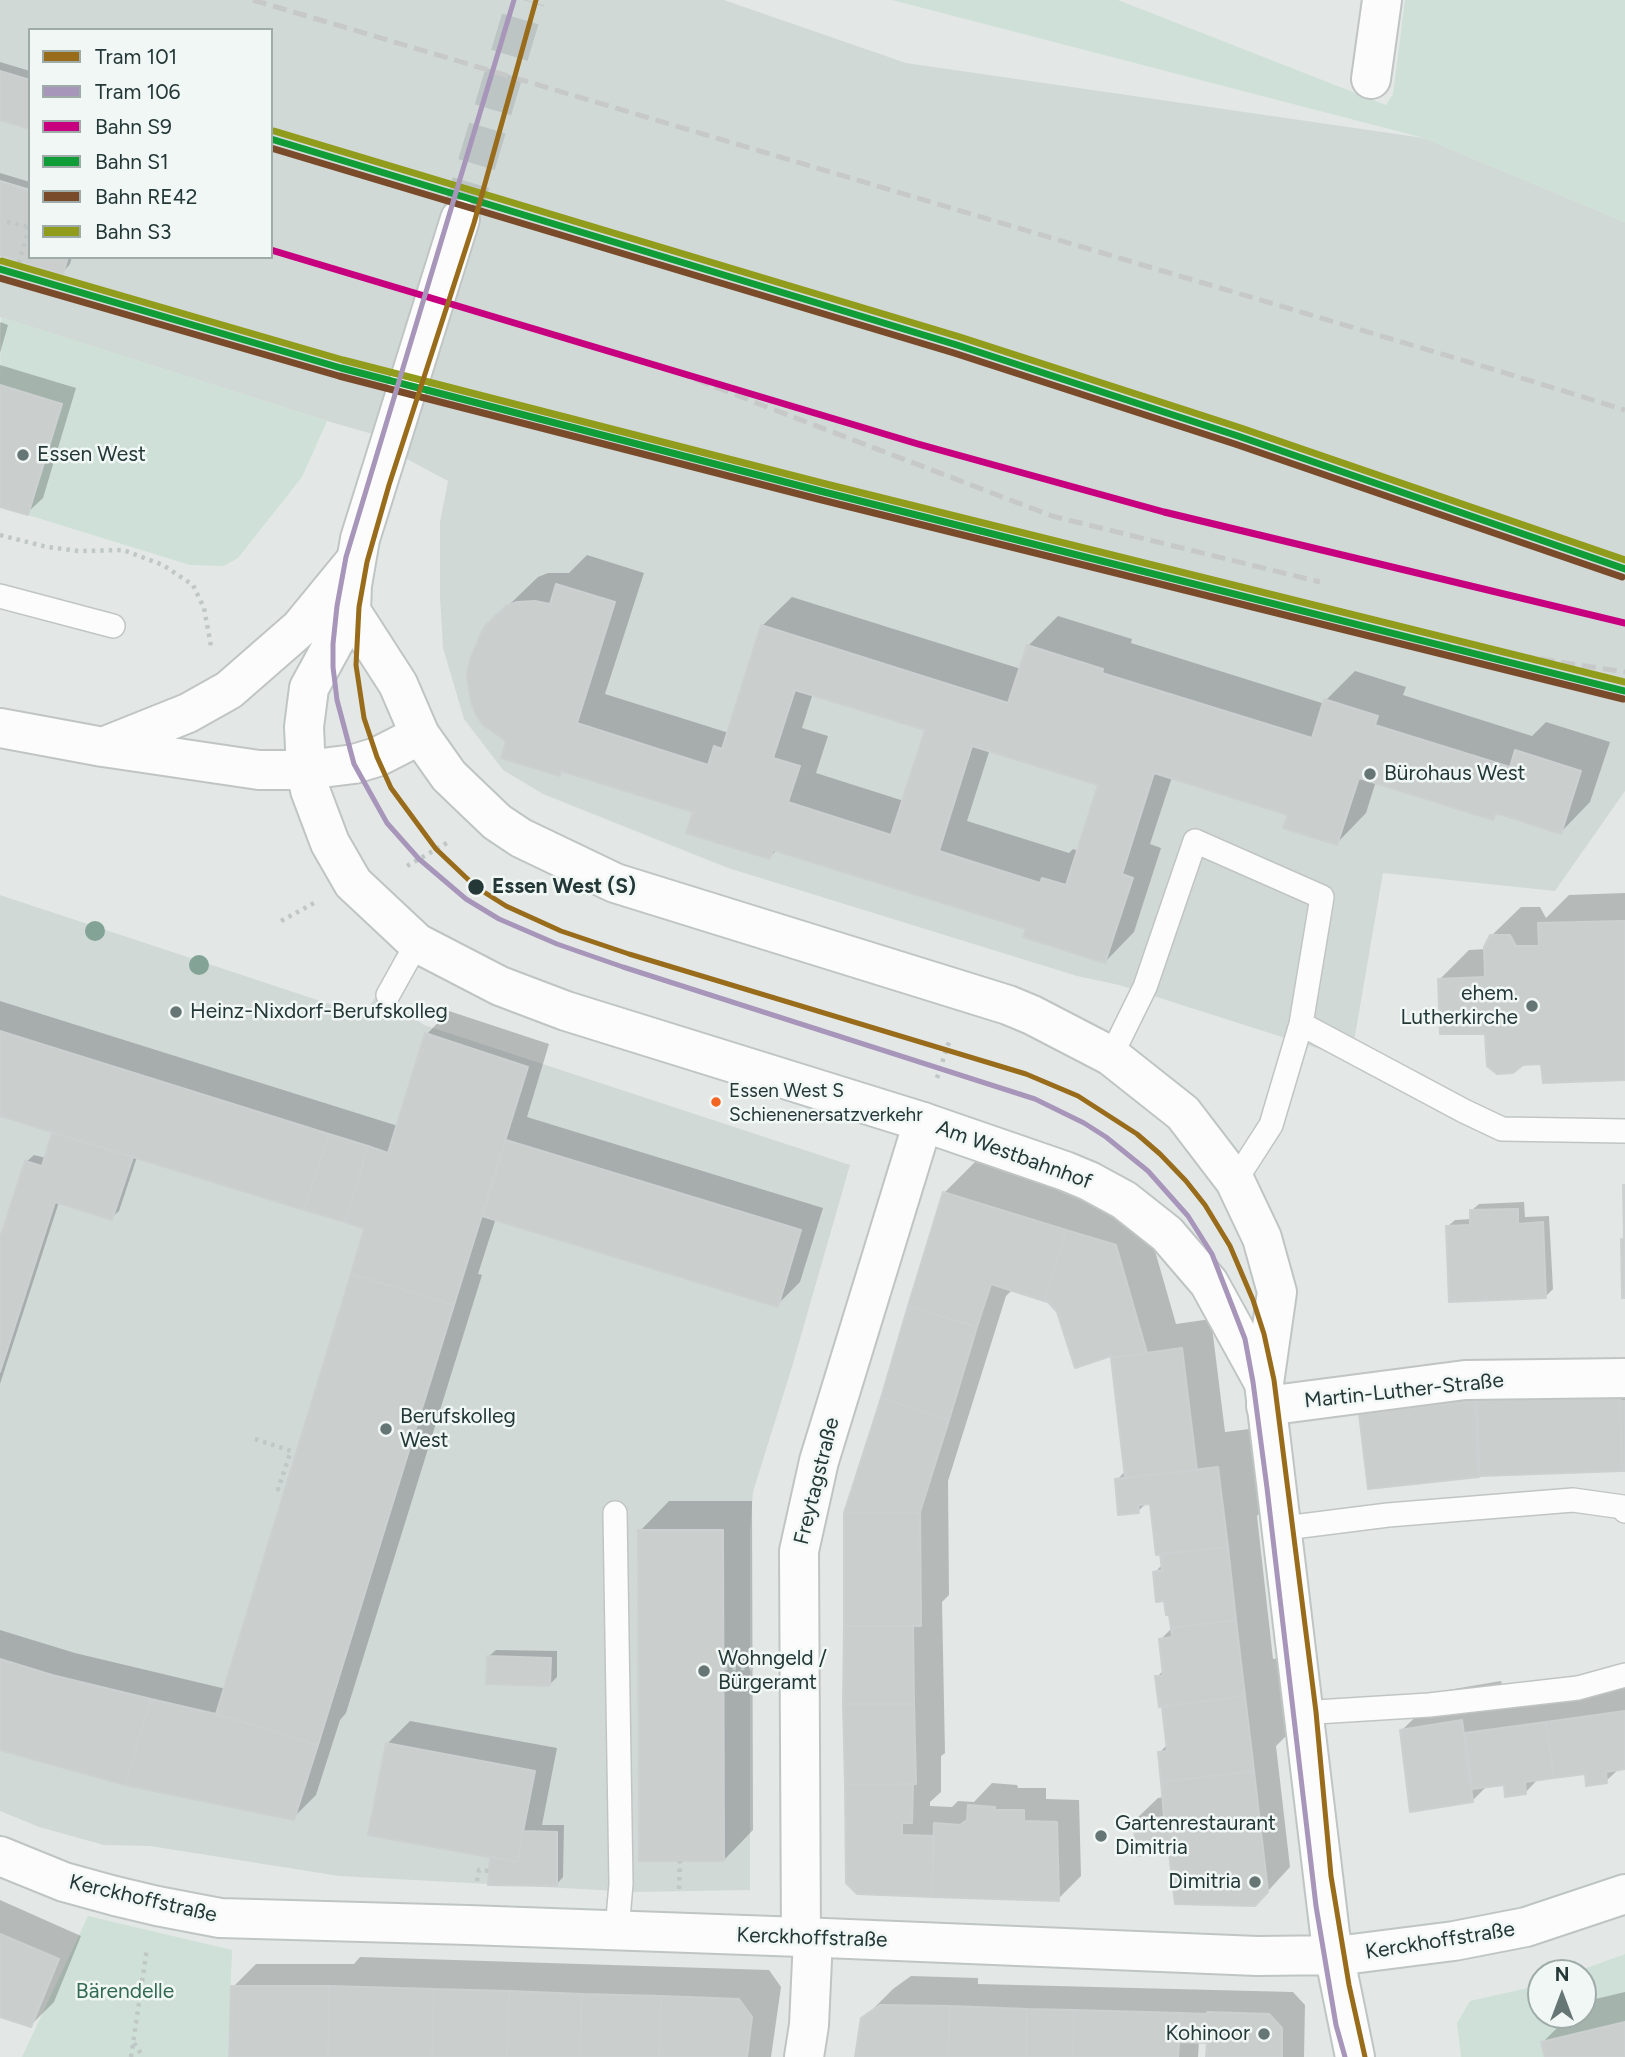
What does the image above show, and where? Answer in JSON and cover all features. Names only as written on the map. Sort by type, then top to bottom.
[{"type":"street","points":[[1371,79],[1382,0]]},
{"type":"street","points":[[460,219],[360,539],[355,561],[351,611],[398,684],[420,735],[449,776],[497,822],[521,838],[615,883],[1008,1005],[1032,1015],[1111,1056],[1183,1113],[1235,1181],[1262,1238],[1277,1292],[1265,1394],[1334,1956],[1356,2057]]},
{"type":"street","points":[[103,747],[188,713],[229,690],[300,628],[355,561]]},
{"type":"street","name":"Am Westbahnhof","points":[[351,611],[309,688],[304,727],[306,770],[313,803],[324,831],[353,883],[417,943],[500,986],[566,1011],[923,1122],[1089,1181],[1124,1200],[1147,1217],[1167,1234],[1209,1283],[1265,1394]]},
{"type":"street","points":[[0,728],[259,771],[306,770],[354,764],[377,757],[420,735]]},
{"type":"street","name":"Freytagstraße","points":[[804,2057],[809,2025],[799,1552],[819,1461],[923,1122]]},
{"type":"street","name":"Martin-Luther-Straße","points":[[1265,1394],[1465,1380],[1625,1378]]},
{"type":"street","name":"Kerckhoffstraße","points":[[0,1857],[64,1881],[157,1906],[220,1918],[617,1930],[1257,1956],[1334,1956],[1454,1941],[1526,1927],[1625,1894]]},
{"type":"lane","points":[[0,597],[113,626]]},
{"type":"lane","points":[[1111,1056],[1145,987],[1195,841],[1322,897],[1301,1024],[1271,1125],[1235,1181]]},
{"type":"lane","points":[[388,995],[417,943]]},
{"type":"lane","points":[[1301,1024],[1502,1129],[1625,1130]]},
{"type":"lane","points":[[1281,1526],[1573,1500],[1623,1507],[1625,1511]]},
{"type":"lane","points":[[615,1513],[621,1884],[617,1930]]},
{"type":"lane","points":[[1304,1715],[1398,1708],[1578,1688],[1625,1675]]},
{"type":"path","points":[[7,222],[28,225]]},
{"type":"path","points":[[19,262],[28,229]]},
{"type":"path","points":[[0,535],[68,550],[123,550],[163,565],[193,585],[204,608],[212,655]]},
{"type":"path","points":[[407,866],[447,842]]},
{"type":"path","points":[[281,921],[323,898]]},
{"type":"path","points":[[937,1078],[950,1039]]},
{"type":"path","points":[[256,1438],[292,1451],[278,1489],[285,1491]]},
{"type":"path","points":[[131,2057],[147,1949],[157,1906]]},
{"type":"path","points":[[133,2042],[143,2057]]},
{"type":"shaded area","points":[[0,0],[724,0],[906,63],[1424,138],[1625,222],[1625,791],[1555,891],[1383,873],[1351,1059],[1119,985],[1077,976],[728,868],[543,794],[503,770],[464,719],[443,648],[440,522],[448,481],[388,449],[390,439],[0,317]]},
{"type":"shaded area","name":"Berufskolleg West","points":[[0,895],[363,1015],[379,992],[424,1025],[850,1165],[753,1492],[750,1531],[750,1890],[636,1892],[339,1876],[150,1846],[104,1845],[39,1827],[0,1811]]},
{"type":"green space","points":[[892,0],[1118,0],[1386,105],[1393,94],[1405,0],[1625,0],[1625,222],[1424,138]]},
{"type":"green space","points":[[1,317],[327,421],[302,477],[238,558],[224,566],[190,565],[28,515],[62,404],[0,385]]},
{"type":"green space","name":"Bärendelle","points":[[88,1916],[232,1950],[228,2057],[22,2057]]},
{"type":"green space","points":[[1625,1954],[1625,2057],[1461,2057],[1457,2023],[1470,2001],[1527,1988],[1527,2029],[1597,2029],[1597,1964]]},
{"type":"building","points":[[0,71],[28,79],[28,128],[0,120]]},
{"type":"building","points":[[0,182],[28,190],[28,259],[67,259],[63,274],[0,255]]},
{"type":"building","name":"Essen West","points":[[0,385],[62,404],[28,515],[0,507]]},
{"type":"building","name":"Bürohaus West","points":[[556,584],[615,602],[577,723],[708,765],[714,746],[722,749],[761,625],[1008,703],[1027,645],[1103,669],[1102,673],[1312,738],[1324,699],[1378,716],[1375,725],[1510,767],[1515,750],[1581,771],[1561,834],[1496,813],[1493,820],[1359,778],[1337,845],[1283,828],[1288,815],[1154,773],[1122,874],[1133,878],[1105,963],[1023,937],[1026,929],[773,850],[770,859],[686,833],[693,812],[561,771],[560,776],[501,758],[506,741],[483,725],[471,702],[467,674],[471,657],[484,627],[506,606],[535,601],[550,604]],"holes":[[[795,690],[925,730],[891,835],[788,802],[800,766],[773,758]],[[972,746],[1098,785],[1066,885],[1042,878],[1040,883],[939,851]]]},
{"type":"building","name":"ehem. Lutherkirche","points":[[1625,921],[1625,1080],[1543,1083],[1541,1064],[1523,1065],[1513,1073],[1497,1074],[1487,1066],[1485,1034],[1440,1034],[1438,979],[1485,977],[1484,947],[1490,935],[1510,935],[1516,946],[1539,946],[1538,923]]},
{"type":"building","points":[[0,1031],[329,1134],[304,1210],[0,1116]]},
{"type":"building","points":[[425,1033],[528,1067],[454,1305],[351,1274],[364,1229],[345,1222],[368,1146],[388,1153]]},
{"type":"building","points":[[52,1133],[133,1157],[112,1220],[55,1202],[0,1372],[0,1238],[25,1161],[42,1166]]},
{"type":"building","points":[[329,1134],[368,1146],[345,1222],[304,1210]]},
{"type":"building","points":[[506,1140],[801,1230],[778,1307],[482,1216]]},
{"type":"building","points":[[1625,1185],[1625,1298],[1622,1298]]},
{"type":"building","points":[[943,1192],[1066,1230],[1044,1301],[991,1284],[977,1327],[908,1306]]},
{"type":"building","points":[[1518,1209],[1518,1224],[1543,1222],[1546,1298],[1449,1302],[1446,1226],[1470,1225],[1470,1210]]},
{"type":"building","points":[[1066,1230],[1116,1245],[1147,1353],[1111,1356],[1075,1368],[1057,1312],[1044,1301]]},
{"type":"building","points":[[351,1274],[454,1305],[318,1745],[216,1714]]},
{"type":"building","points":[[908,1306],[977,1327],[949,1420],[881,1398]]},
{"type":"building","points":[[1182,1348],[1197,1470],[1125,1478],[1111,1358]]},
{"type":"building","points":[[1620,1396],[1622,1471],[1480,1476],[1477,1401]]},
{"type":"building","points":[[881,1398],[949,1420],[920,1512],[844,1513]]},
{"type":"building","points":[[1475,1401],[1479,1477],[1368,1489],[1359,1414]]},
{"type":"building","points":[[1620,1401],[1625,1401],[1625,1471],[1622,1471]]},
{"type":"building","points":[[1218,1467],[1228,1547],[1156,1555],[1150,1504],[1138,1505],[1139,1513],[1118,1515],[1115,1479]]},
{"type":"building","points":[[920,1512],[921,1626],[844,1626],[844,1513]]},
{"type":"building","points":[[638,1530],[723,1530],[724,1861],[639,1861]]},
{"type":"building","points":[[1228,1547],[1236,1620],[1171,1628],[1164,1601],[1156,1602],[1153,1572],[1162,1570],[1160,1554]]},
{"type":"building","points":[[1236,1620],[1245,1696],[1159,1707],[1155,1676],[1163,1676],[1159,1639],[1172,1637],[1171,1628]]},
{"type":"building","points":[[844,1626],[913,1626],[914,1704],[843,1704]]},
{"type":"building","points":[[487,1656],[551,1658],[550,1686],[486,1684]]},
{"type":"building","points":[[0,1659],[52,1675],[151,1699],[125,1785],[0,1750]]},
{"type":"building","points":[[1245,1696],[1254,1771],[1161,1782],[1158,1752],[1167,1751],[1162,1707]]},
{"type":"building","points":[[151,1699],[216,1714],[318,1745],[294,1820],[125,1785]]},
{"type":"building","points":[[843,1704],[914,1704],[916,1784],[845,1785]]},
{"type":"building","points":[[1625,1711],[1625,1769],[1606,1772],[1607,1783],[1586,1786],[1585,1774],[1554,1778],[1546,1722]]},
{"type":"building","points":[[1462,1720],[1473,1802],[1410,1812],[1400,1730]]},
{"type":"building","points":[[1546,1722],[1554,1778],[1525,1782],[1526,1794],[1505,1797],[1504,1785],[1472,1789],[1465,1733]]},
{"type":"building","points":[[386,1743],[535,1771],[517,1862],[368,1835]]},
{"type":"building","points":[[1254,1771],[1268,1892],[1255,1906],[1175,1904],[1169,1853],[1137,1856],[1133,1820],[1164,1817],[1161,1782]]},
{"type":"building","points":[[913,1784],[912,1823],[902,1823],[902,1835],[933,1836],[932,1897],[857,1894],[846,1883],[845,1785]]},
{"type":"building","points":[[968,1805],[995,1807],[995,1810],[1024,1810],[1024,1821],[1057,1822],[1059,1901],[932,1897],[934,1823],[960,1825],[967,1820]]},
{"type":"building","points":[[523,1831],[557,1832],[557,1886],[488,1885],[490,1857],[517,1862]]},
{"type":"building","points":[[0,1934],[59,1959],[31,2027],[0,2017]]},
{"type":"building","points":[[231,1986],[329,1986],[328,2057],[229,2057]]},
{"type":"building","points":[[329,1986],[434,1989],[432,2057],[328,2057]]},
{"type":"building","points":[[434,1989],[509,1991],[507,2057],[432,2057]]},
{"type":"building","points":[[509,1991],[582,1994],[580,2057],[507,2057]]},
{"type":"building","points":[[582,1994],[661,1996],[659,2057],[580,2057]]},
{"type":"building","points":[[661,1996],[739,1999],[752,2017],[747,2057],[659,2056]]},
{"type":"building","points":[[880,2005],[950,2006],[948,2057],[855,2057],[861,2018]]},
{"type":"building","points":[[950,2006],[1027,2009],[1026,2057],[948,2057]]},
{"type":"building","points":[[1027,2009],[1074,2010],[1073,2057],[1026,2057]]},
{"type":"building","points":[[1074,2010],[1181,2013],[1178,2057],[1073,2057]]},
{"type":"building","points":[[1181,2013],[1269,2014],[1282,2028],[1282,2057],[1206,2057],[1207,2043],[1179,2042]]},
{"type":"building","points":[[1625,2022],[1625,2057],[1545,2057],[1541,2042]]},
{"type":"tunnel","points":[[460,219],[526,0]]},
{"type":"railway","points":[[253,0],[1625,410]]},
{"type":"railway","points":[[676,372],[1052,516],[1320,582]]},
{"type":"railway","points":[[1416,640],[1625,672]]},
{"type":"tram line","name":"106","points":[[514,0],[346,557],[337,606],[333,667],[337,700],[354,764],[387,823],[419,859],[466,899],[499,919],[557,944],[623,967],[1035,1099],[1106,1137],[1148,1171],[1188,1216],[1212,1254],[1245,1339],[1267,1488],[1316,1906],[1336,2025],[1345,2057]]},
{"type":"tram line","name":"101","points":[[536,0],[474,223],[389,485],[367,562],[359,607],[356,665],[364,718],[377,757],[391,788],[436,849],[476,887],[506,906],[561,931],[629,954],[1026,1074],[1078,1096],[1137,1134],[1186,1181],[1205,1205],[1230,1246],[1253,1300],[1274,1380],[1316,1712],[1331,1876],[1349,1985],[1365,2057]]},
{"type":"rail line","name":"S3","points":[[274,131],[960,337],[1241,428],[1625,560]]},
{"type":"rail line","name":"S1","points":[[273,140],[957,345],[1238,436],[1625,569]]},
{"type":"rail line","name":"RE42","points":[[273,149],[954,353],[1235,444],[1622,577]]},
{"type":"rail line","name":"S9","points":[[273,251],[918,444],[1164,512],[1625,623]]},
{"type":"rail line","name":"S3","points":[[2,261],[343,360],[826,484],[1625,682]]},
{"type":"rail line","name":"S1","points":[[0,269],[341,368],[824,492],[1625,691]]},
{"type":"rail line","name":"RE42","points":[[0,278],[339,376],[822,500],[1623,699]]},
{"type":"place","name":"Essen West","points":[[23,455]]},
{"type":"place","name":"Bürohaus West","points":[[1370,774]]},
{"type":"place","name":"Essen West (S)","points":[[476,887]]},
{"type":"place","name":"ehem. Lutherkirche","points":[[1532,1006]]},
{"type":"place","name":"Heinz-Nixdorf-Berufskolleg","points":[[176,1012]]},
{"type":"place","name":"Essen West S Schienenersatzverkehr","points":[[716,1102]]},
{"type":"place","name":"Berufskolleg West","points":[[386,1429]]},
{"type":"place","name":"Wohngeld / Bürgeramt","points":[[704,1671]]},
{"type":"place","name":"Gartenrestaurant Dimitria","points":[[1101,1836]]},
{"type":"place","name":"Dimitria","points":[[1255,1882]]},
{"type":"place","name":"Kohinoor","points":[[1264,2034]]}]
